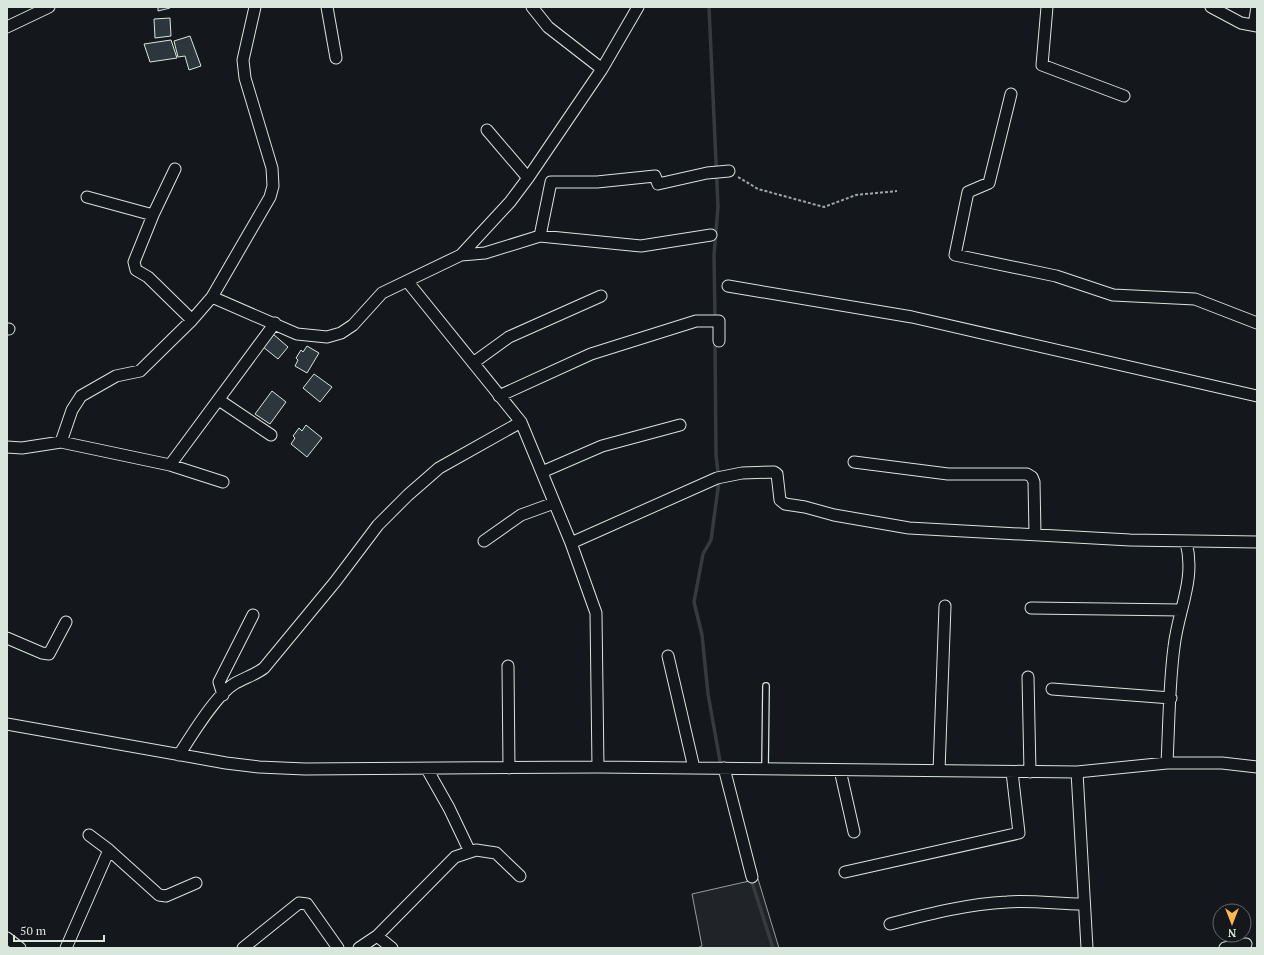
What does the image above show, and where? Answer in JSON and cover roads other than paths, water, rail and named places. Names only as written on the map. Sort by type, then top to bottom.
[{"type":"street","points":[[7,27],[49,7]]},
{"type":"street","points":[[62,442],[72,410],[81,396],[116,376],[140,371],[192,320],[212,297],[270,197],[273,186],[272,168],[245,78],[242,60],[255,7]]},
{"type":"street","points":[[327,7],[336,58]]},
{"type":"street","points":[[532,7],[548,27],[602,69]]},
{"type":"street","points":[[461,255],[510,202],[528,178],[602,69],[638,7]]},
{"type":"street","points":[[1047,7],[1042,65],[1124,96]]},
{"type":"street","points":[[1211,7],[1241,23],[1256,26],[1256,7]]},
{"type":"street","points":[[1011,94],[990,183],[968,192],[955,256],[1056,276],[1113,295],[1195,299],[1257,323]]},
{"type":"street","points":[[487,130],[528,178]]},
{"type":"street","points":[[175,169],[153,215],[134,262],[134,266],[136,270],[148,277],[192,320]]},
{"type":"street","points":[[540,236],[551,182],[598,182],[655,176],[658,184],[721,172]]},
{"type":"street","points":[[87,198],[153,215]]},
{"type":"street","points":[[212,297],[275,323],[297,334],[327,337],[341,333],[353,325],[382,293],[461,255],[485,253],[540,236],[641,246],[711,235]]},
{"type":"street","points":[[407,281],[521,422],[571,543],[596,613],[598,767]]},
{"type":"street","points":[[728,286],[912,317],[1257,396]]},
{"type":"street","points":[[473,363],[509,337],[601,296]]},
{"type":"street","points":[[499,396],[592,354],[696,322],[719,321],[719,341]]},
{"type":"street","points":[[170,465],[275,323]]},
{"type":"street","points":[[219,400],[271,435]]},
{"type":"street","points":[[178,755],[201,720],[223,694],[234,684],[256,674],[264,668],[335,582],[378,525],[408,495],[439,468],[521,422]]},
{"type":"street","points":[[542,472],[602,446],[680,425]]},
{"type":"street","points":[[7,447],[22,448],[62,442],[170,465],[222,482]]},
{"type":"street","points":[[854,462],[948,474],[1027,474],[1032,477],[1034,482],[1035,534]]},
{"type":"street","points":[[571,543],[720,478],[742,473],[774,472],[779,478],[780,500],[782,503],[805,507],[834,516],[909,528],[1186,542],[1257,542]]},
{"type":"street","points":[[484,542],[521,515],[554,502]]},
{"type":"street","points":[[1167,763],[1174,649],[1181,610],[1187,593],[1189,580],[1190,557],[1186,542]]},
{"type":"street","points":[[939,771],[945,606]]},
{"type":"street","points":[[1031,608],[1181,610]]},
{"type":"street","points":[[223,694],[219,682],[253,615]]},
{"type":"street","points":[[7,638],[42,653],[49,654],[66,622]]},
{"type":"street","points":[[668,656],[694,768]]},
{"type":"street","points":[[508,666],[509,768]]},
{"type":"street","points":[[1028,677],[1030,772]]},
{"type":"street","points":[[1052,689],[1171,698]]},
{"type":"street","points":[[7,724],[178,755],[259,767],[305,769],[598,767],[1077,772],[1167,763],[1222,764],[1257,767]]},
{"type":"street","points":[[724,768],[752,877]]},
{"type":"street","points":[[427,769],[449,808],[470,852]]},
{"type":"street","points":[[840,770],[854,832]]},
{"type":"street","points":[[845,872],[1019,833],[1012,772]]},
{"type":"street","points":[[1077,772],[1083,904],[1087,948]]},
{"type":"street","points":[[89,835],[110,850],[159,895],[166,896],[196,883]]},
{"type":"street","points":[[66,948],[110,850]]},
{"type":"street","points":[[359,948],[377,936],[455,857],[476,850],[496,853],[520,876]]},
{"type":"street","points":[[890,924],[937,912],[986,904],[1009,902],[1083,904]]},
{"type":"street","points":[[243,948],[299,903],[307,904],[338,948]]},
{"type":"street","points":[[377,936],[392,948]]},
{"type":"street","points":[[7,938],[20,948]]},
{"type":"street","points":[[1225,948],[1246,944]]},
{"type":"lane","points":[[765,769],[766,686]]},
{"type":"waterway","points":[[709,7],[718,207],[714,255],[715,320]]},
{"type":"waterway","points":[[715,341],[716,455],[719,481],[711,540],[703,554],[694,602],[702,635],[708,694],[720,761]]},
{"type":"waterway","points":[[751,879],[773,948]]}]
